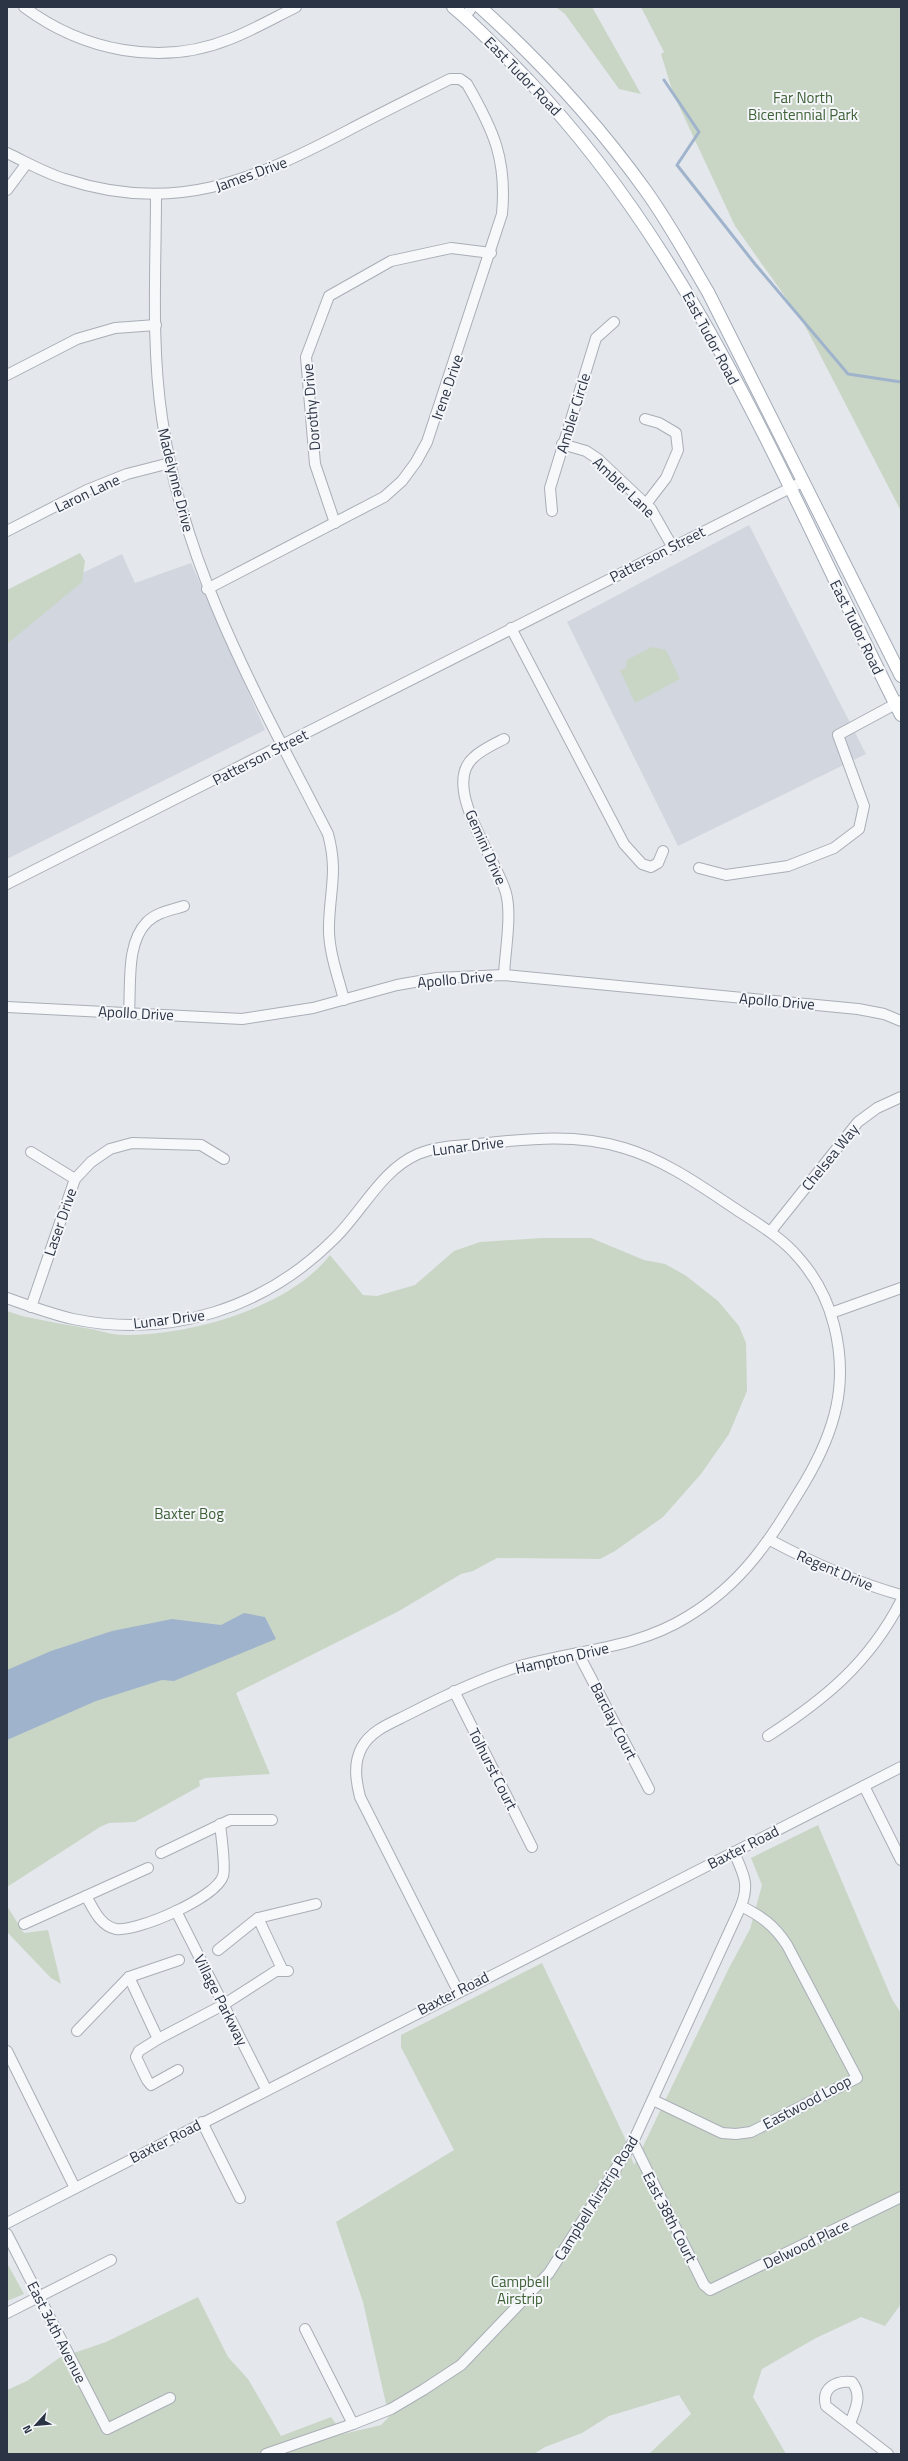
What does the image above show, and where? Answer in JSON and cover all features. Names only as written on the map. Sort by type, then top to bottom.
[{"type":"main road","name":"East Tudor Road","points":[[452,7],[469,12],[551,104],[600,162],[642,220],[700,315],[790,488],[851,617],[899,707]]},
{"type":"main road","name":"East Tudor Road","points":[[480,7],[566,93],[646,191],[677,239],[708,292],[901,676]]},
{"type":"street","points":[[24,7],[46,21],[100,46],[135,52],[164,54],[229,40],[296,7]]},
{"type":"street","name":"James Drive","points":[[7,153],[64,179],[94,187],[122,192],[156,194],[204,190],[263,172],[450,79],[460,79]]},
{"type":"street","name":"Irene Drive","points":[[207,588],[384,497],[402,481],[416,462],[436,420],[491,253],[502,214],[504,190],[502,163],[494,136],[467,84],[460,79]]},
{"type":"street","points":[[7,190],[27,163]]},
{"type":"street","name":"Madelynne Drive","points":[[156,194],[156,325],[162,417],[179,503],[207,588],[328,834],[333,852],[333,889],[329,926],[331,951],[344,1000]]},
{"type":"street","name":"Dorothy Drive","points":[[335,523],[315,464],[306,357],[329,296],[391,261],[451,248],[491,253]]},
{"type":"street","name":"Ambler Circle","points":[[552,511],[550,488],[562,444],[596,338],[614,322]]},
{"type":"street","points":[[7,375],[77,339],[115,328],[156,325]]},
{"type":"street","points":[[645,419],[659,423],[676,433],[678,450],[666,478],[646,504]]},
{"type":"street","name":"Ambler Lane","points":[[562,444],[586,451],[598,459],[646,504],[659,521],[672,546]]},
{"type":"street","name":"Laron Lane","points":[[7,531],[87,490],[127,474],[170,463]]},
{"type":"street","name":"Patterson Street","points":[[7,884],[672,546],[804,481]]},
{"type":"street","points":[[511,628],[624,844],[633,856],[642,864],[651,867],[658,863],[663,851]]},
{"type":"street","points":[[699,868],[726,874],[788,866],[834,848],[859,829],[864,806],[838,735],[899,707]]},
{"type":"street","name":"Gemini Drive","points":[[504,739],[472,758],[465,770],[464,796],[471,819],[502,878],[506,895],[504,975]]},
{"type":"street","points":[[129,1012],[133,952],[140,932],[148,921],[161,913],[184,906]]},
{"type":"street","name":"Apollo Drive","points":[[7,1007],[242,1018],[278,1015],[344,1000],[397,985],[436,978],[504,975],[858,1009],[884,1014],[901,1021]]},
{"type":"street","name":"Chelsea Way","points":[[771,1231],[842,1138],[858,1122],[877,1108],[901,1097]]},
{"type":"street","name":"Lunar Drive","points":[[7,1298],[71,1319],[111,1325],[188,1320],[224,1311],[258,1296],[300,1269],[336,1238],[394,1168],[415,1155],[437,1148],[542,1138],[573,1139],[622,1147],[676,1170],[771,1231],[798,1257],[816,1282],[831,1313]]},
{"type":"street","name":"Laser Drive","points":[[31,1307],[75,1179],[91,1162],[110,1149],[132,1143],[201,1146],[224,1159]]},
{"type":"street","points":[[31,1152],[75,1179]]},
{"type":"street","points":[[831,1313],[901,1288]]},
{"type":"street","name":"Hampton Drive","points":[[458,1991],[360,1798],[356,1769],[360,1749],[378,1731],[454,1691],[516,1668],[578,1653],[626,1644],[658,1633],[686,1618],[715,1598],[744,1572],[770,1540],[819,1457],[834,1422],[841,1381],[838,1340],[831,1313]]},
{"type":"street","name":"Regent Drive","points":[[770,1540],[816,1565],[865,1585],[901,1595]]},
{"type":"street","points":[[768,1736],[805,1712],[839,1684],[867,1656],[887,1629],[901,1601]]},
{"type":"street","name":"Barclay Court","points":[[578,1653],[649,1789]]},
{"type":"street","name":"Tolhurst Court","points":[[454,1691],[532,1847]]},
{"type":"street","name":"Baxter Road","points":[[7,2223],[266,2089],[901,1766]]},
{"type":"street","points":[[864,1786],[901,1860]]},
{"type":"street","points":[[161,1853],[230,1820],[272,1820]]},
{"type":"street","points":[[86,1896],[104,1924],[116,1929],[132,1927],[176,1911],[204,1896],[216,1886],[223,1876],[220,1824]]},
{"type":"street","name":"Campbell Airstrip Road","points":[[266,2454],[353,2424],[391,2409],[461,2365],[550,2273],[633,2142],[741,1906],[746,1893],[746,1883],[734,1852]]},
{"type":"street","points":[[24,1924],[148,1868]]},
{"type":"street","points":[[218,1950],[258,1918],[316,1904]]},
{"type":"street","name":"Eastwood Loop","points":[[653,2100],[722,2133],[736,2134],[751,2132],[857,2078],[784,1939],[763,1917],[741,1906]]},
{"type":"street","name":"Village Parkway","points":[[176,1911],[266,2089]]},
{"type":"street","points":[[178,2070],[152,2085],[147,2080],[136,2057],[139,2051],[158,2039],[223,2005],[276,1971],[286,1971],[258,1918]]},
{"type":"street","points":[[77,2031],[129,1977],[179,1960]]},
{"type":"street","points":[[129,1977],[158,2039]]},
{"type":"street","points":[[7,2052],[75,2188]]},
{"type":"street","points":[[202,2122],[240,2198]]},
{"type":"street","name":"East 38th Court","points":[[633,2142],[704,2284],[710,2290]]},
{"type":"street","name":"Delwood Place","points":[[710,2290],[901,2197]]},
{"type":"street","name":"East 34th Avenue","points":[[7,2234],[107,2429],[170,2398]]},
{"type":"street","points":[[7,2313],[110,2260]]},
{"type":"street","points":[[305,2329],[353,2424]]},
{"type":"street","points":[[850,2424],[888,2454]]},
{"type":"shaded area","points":[[749,525],[866,754],[678,846],[567,622]]},
{"type":"shaded area","points":[[122,554],[135,583],[191,563],[265,730],[7,859],[7,609]]},
{"type":"green space","points":[[556,7],[592,7],[641,94],[619,89],[565,14]]},
{"type":"green space","name":"Far North Bicentennial Park","points":[[641,7],[901,7],[901,511],[803,322],[735,226],[673,93],[661,54],[664,52]]},
{"type":"green space","points":[[80,553],[85,561],[82,582],[7,644],[7,590]]},
{"type":"green space","points":[[652,647],[666,650],[680,679],[635,703],[620,670],[626,668],[627,660]]},
{"type":"green space","name":"Baxter Bog","points":[[542,1238],[591,1238],[644,1260],[665,1264],[685,1275],[718,1301],[739,1326],[746,1343],[747,1391],[729,1434],[701,1474],[663,1517],[615,1551],[600,1559],[497,1558],[473,1571],[461,1574],[399,1611],[236,1693],[270,1774],[205,1778],[199,1781],[200,1786],[135,1822],[109,1823],[100,1827],[7,1887],[7,1311],[31,1318],[111,1334],[150,1334],[207,1324],[264,1304],[289,1290],[312,1274],[330,1255],[363,1295],[377,1296],[415,1285],[454,1251],[480,1242]]},
{"type":"green space","name":"Campbell Airstrip","points":[[818,1825],[892,1999],[901,2013],[901,2304],[885,2326],[861,2317],[816,2338],[762,2369],[753,2397],[786,2454],[649,2454],[691,2414],[679,2395],[609,2416],[582,2433],[545,2447],[534,2454],[7,2454],[7,2390],[27,2381],[59,2358],[106,2342],[198,2297],[228,2357],[248,2379],[281,2436],[331,2417],[343,2434],[381,2425],[389,2417],[363,2302],[336,2222],[454,2150],[401,2047],[401,2035],[542,1963],[624,2136],[634,2165],[729,1968],[750,1929],[762,1885],[751,1858]]},
{"type":"green space","points":[[7,1906],[24,1933],[48,1930],[61,1984],[51,1978],[7,1932]]},
{"type":"green space","points":[[7,2263],[24,2294],[7,2301]]},
{"type":"water","points":[[244,1613],[265,1617],[276,1639],[174,1681],[162,1680],[96,1701],[7,1740],[7,1670],[51,1651],[112,1631],[172,1619],[221,1625]]},
{"type":"waterway","points":[[664,80],[699,132],[677,165],[755,264],[848,374],[901,382]]}]
